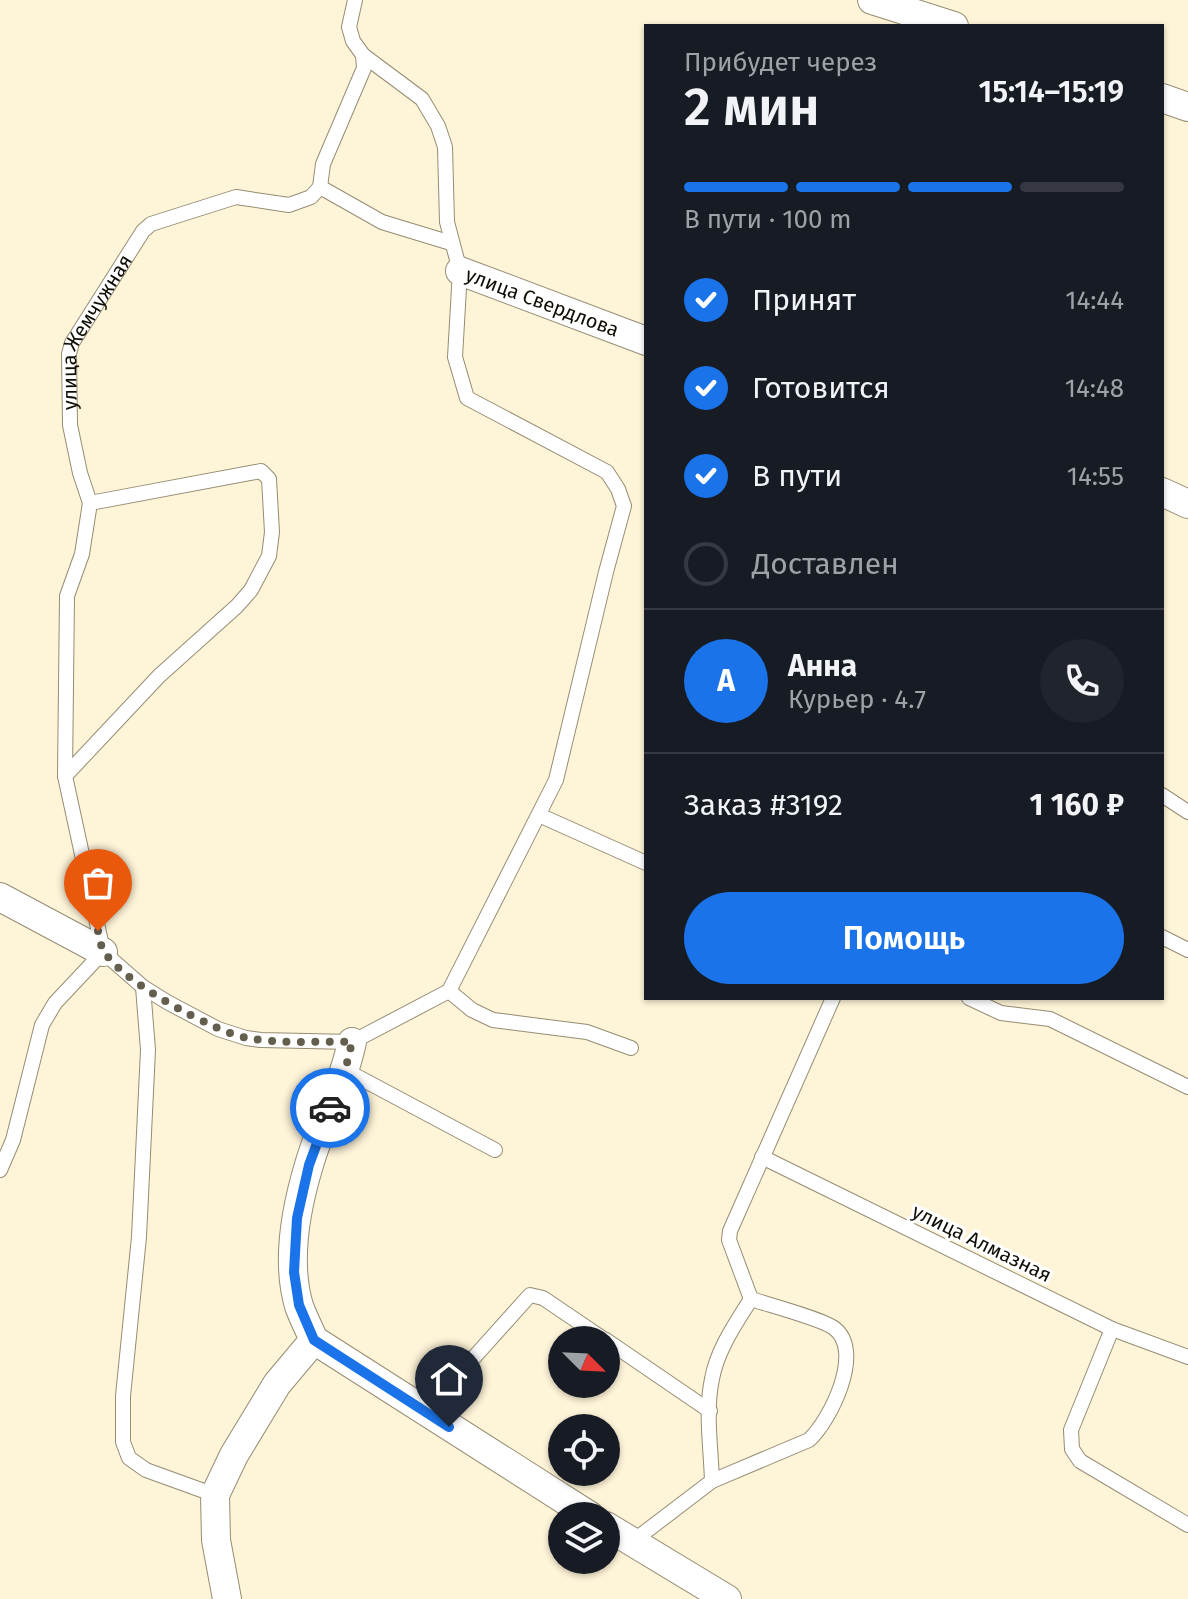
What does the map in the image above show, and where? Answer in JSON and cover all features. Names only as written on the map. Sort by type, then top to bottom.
[{"type":"street","points":[[872,0],[948,24]]},
{"type":"street","points":[[1164,99],[1188,107]]},
{"type":"street","name":"улица Свердлова","points":[[460,271],[644,340]]},
{"type":"street","points":[[1164,493],[1188,504]]},
{"type":"street","points":[[0,897],[103,952]]},
{"type":"street","points":[[352,1042],[345,1070],[309,1165],[294,1245],[299,1305],[314,1340],[568,1502]]},
{"type":"street","points":[[227,1599],[216,1540],[215,1495],[234,1455],[277,1384],[314,1340]]},
{"type":"street","points":[[620,1535],[727,1599]]},
{"type":"lane","points":[[355,0],[350,34],[363,55],[364,68],[323,164],[320,187],[382,222],[451,243]]},
{"type":"lane","name":"улица Свердлова","points":[[363,55],[414,91],[438,126],[445,147],[447,222],[460,271]]},
{"type":"lane","name":"улица Жемчужная","points":[[103,952],[65,776],[67,596],[82,554],[90,503],[70,425],[69,354],[72,343],[143,231],[151,224],[236,197],[283,205],[296,204],[311,197],[320,187]]},
{"type":"lane","points":[[0,1170],[13,1140],[42,1025],[55,1003],[103,952],[143,987],[205,1023],[246,1038],[352,1042],[449,991],[556,780],[624,506],[607,472],[467,398],[455,357],[460,271]]},
{"type":"lane","points":[[65,776],[159,676],[237,606],[259,577],[271,547],[269,479],[261,471],[90,503]]},
{"type":"lane","points":[[1164,796],[1188,812]]},
{"type":"lane","points":[[539,815],[644,862]]},
{"type":"lane","points":[[1164,938],[1188,950]]},
{"type":"lane","points":[[143,987],[148,1050],[139,1237],[123,1396],[123,1442],[127,1455],[139,1467],[215,1495]]},
{"type":"lane","points":[[449,991],[472,1010],[493,1020],[587,1032],[631,1048]]},
{"type":"lane","points":[[712,1481],[712,1377],[718,1358],[751,1299],[729,1235],[832,1000]]},
{"type":"lane","points":[[973,1000],[1001,1013],[1050,1019],[1188,1087]]},
{"type":"lane","points":[[345,1070],[495,1150]]},
{"type":"lane","name":"улица Алмазная","points":[[762,1157],[1112,1329],[1188,1357]]},
{"type":"lane","points":[[425,1412],[530,1295],[543,1298],[585,1326]]},
{"type":"lane","points":[[632,1542],[712,1481],[809,1440],[830,1408],[846,1366],[845,1346],[834,1328],[751,1299]]},
{"type":"lane","points":[[1112,1329],[1071,1430],[1072,1449],[1080,1461],[1188,1525]]},
{"type":"lane","points":[[620,1350],[710,1411]]},
{"type":"way so far","points":[[98,931],[103,952],[130,977],[167,1002],[218,1029],[261,1040],[352,1042],[330,1108]]},
{"type":"route","points":[[330,1108],[309,1165],[297,1218],[294,1272],[299,1305],[314,1340],[449,1427]]}]
